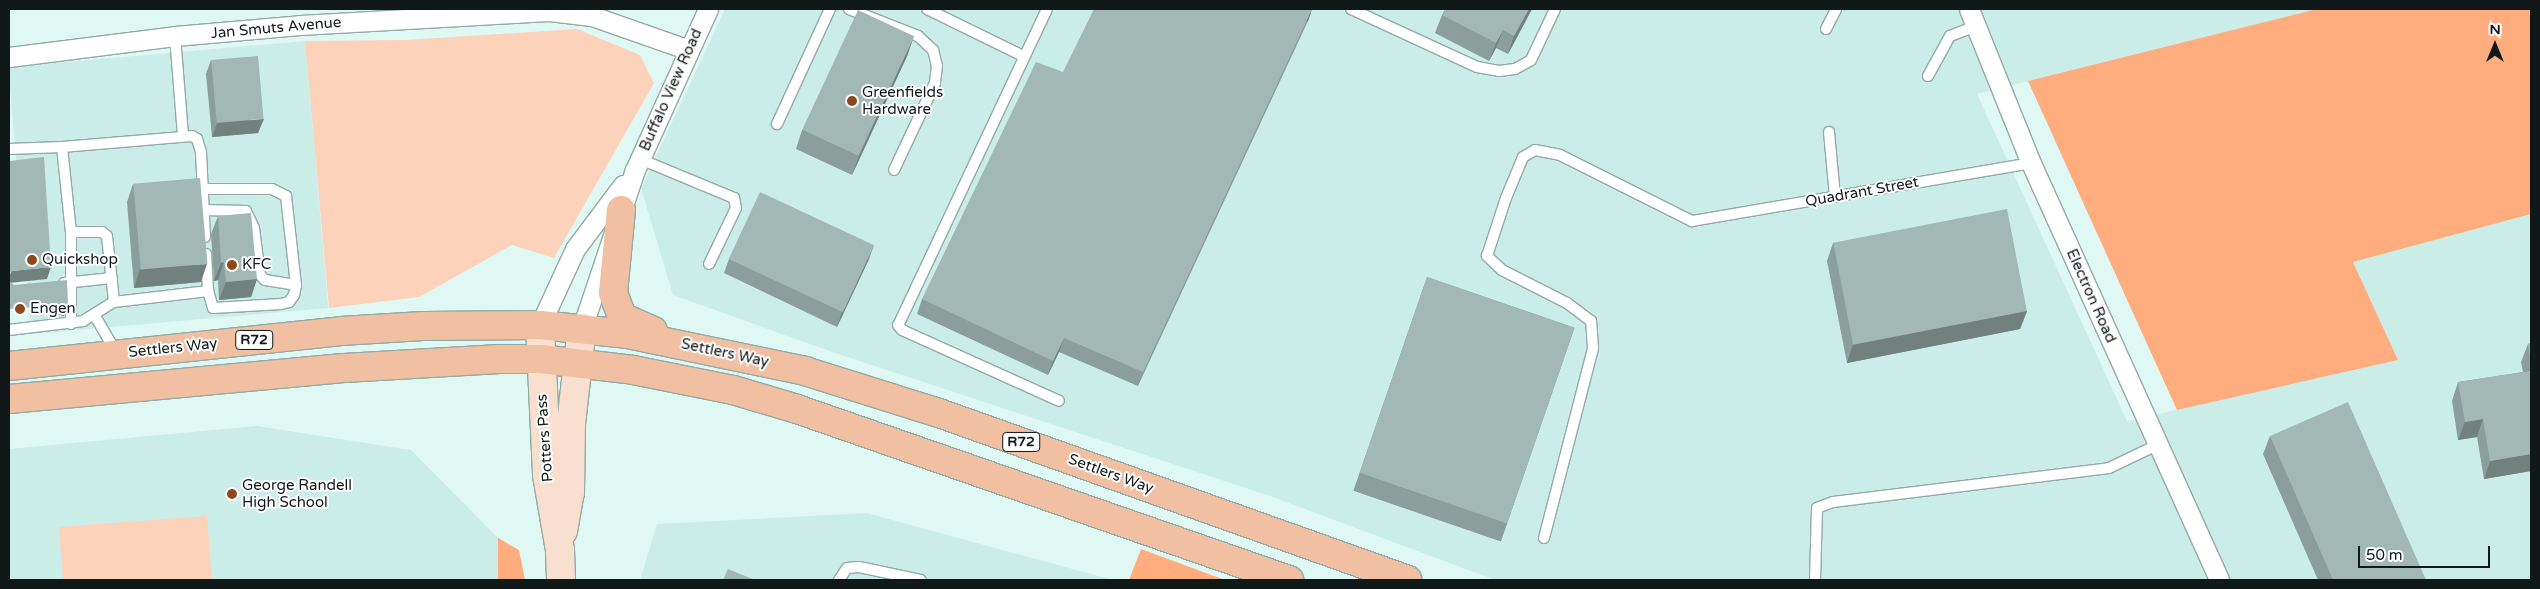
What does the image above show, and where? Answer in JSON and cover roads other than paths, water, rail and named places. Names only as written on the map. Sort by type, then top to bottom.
[{"type":"main road","points":[[621,210],[613,293],[622,317],[644,329],[742,356]]},
{"type":"main road","name":"Settlers Way","points":[[9,366],[341,331],[540,325],[582,328],[742,356],[805,371],[939,413],[1407,580]]},
{"type":"main road","points":[[9,399],[344,368],[540,359],[579,362],[633,370],[733,390],[798,409],[1289,580]]},
{"type":"street","name":"Buffalo View Road","points":[[582,328],[637,165],[708,9]]},
{"type":"street","name":"Electron Road","points":[[1969,9],[2031,163],[2219,580]]},
{"type":"street","name":"Jan Smuts Avenue","points":[[9,57],[175,36],[302,17],[549,11],[592,16],[689,50]]},
{"type":"street","name":"Buffalo View Road","points":[[540,325],[575,249],[637,165]]},
{"type":"street","name":"Potters Pass","points":[[540,325],[540,359],[547,475],[560,550],[561,580]]},
{"type":"street","name":"Potters Pass","points":[[560,550],[570,493],[571,424],[582,328]]},
{"type":"lane","points":[[777,124],[830,9]]},
{"type":"lane","points":[[849,9],[918,36],[933,50],[937,66],[935,83],[894,170]]},
{"type":"lane","points":[[927,9],[1023,56]]},
{"type":"lane","points":[[1046,9],[898,325],[902,330],[1060,401]]},
{"type":"lane","points":[[1351,9],[1477,67],[1499,71],[1515,69],[1532,60],[1555,9]]},
{"type":"lane","points":[[1826,29],[1836,9]]},
{"type":"lane","points":[[1928,76],[1950,36],[1976,26]]},
{"type":"lane","points":[[175,36],[183,135]]},
{"type":"lane","points":[[1829,132],[1835,197]]},
{"type":"lane","points":[[9,149],[62,147],[183,135],[192,136],[200,144],[202,189],[203,210],[208,291],[213,308],[289,302],[296,285],[286,196],[272,189],[202,189]]},
{"type":"lane","points":[[62,147],[71,232],[71,324]]},
{"type":"lane","name":"Quadrant Street","points":[[1544,538],[1593,348],[1591,321],[1567,303],[1502,270],[1488,256],[1506,198],[1524,157],[1535,150],[1560,155],[1692,221],[2031,163]]},
{"type":"lane","points":[[637,165],[734,198],[736,208],[709,264]]},
{"type":"lane","points":[[203,210],[246,211],[254,228],[260,276],[265,280],[296,285]]},
{"type":"lane","points":[[71,232],[102,232],[106,236],[114,302]]},
{"type":"lane","points":[[52,285],[112,278]]},
{"type":"lane","points":[[9,330],[71,324],[95,316],[114,302],[208,291]]},
{"type":"lane","points":[[95,316],[117,354]]},
{"type":"lane","points":[[1815,580],[1817,508],[1833,502],[2108,468],[2158,444]]},
{"type":"lane","points":[[839,580],[848,568],[859,567],[921,580]]},
{"type":"place","name":"Greenfields Hardware","points":[[852,101]]},
{"type":"place","name":"Quickshop","points":[[32,260]]},
{"type":"place","name":"KFC","points":[[232,265]]},
{"type":"place","name":"Engen","points":[[20,309]]},
{"type":"place","name":"George Randell High School","points":[[232,494]]}]
